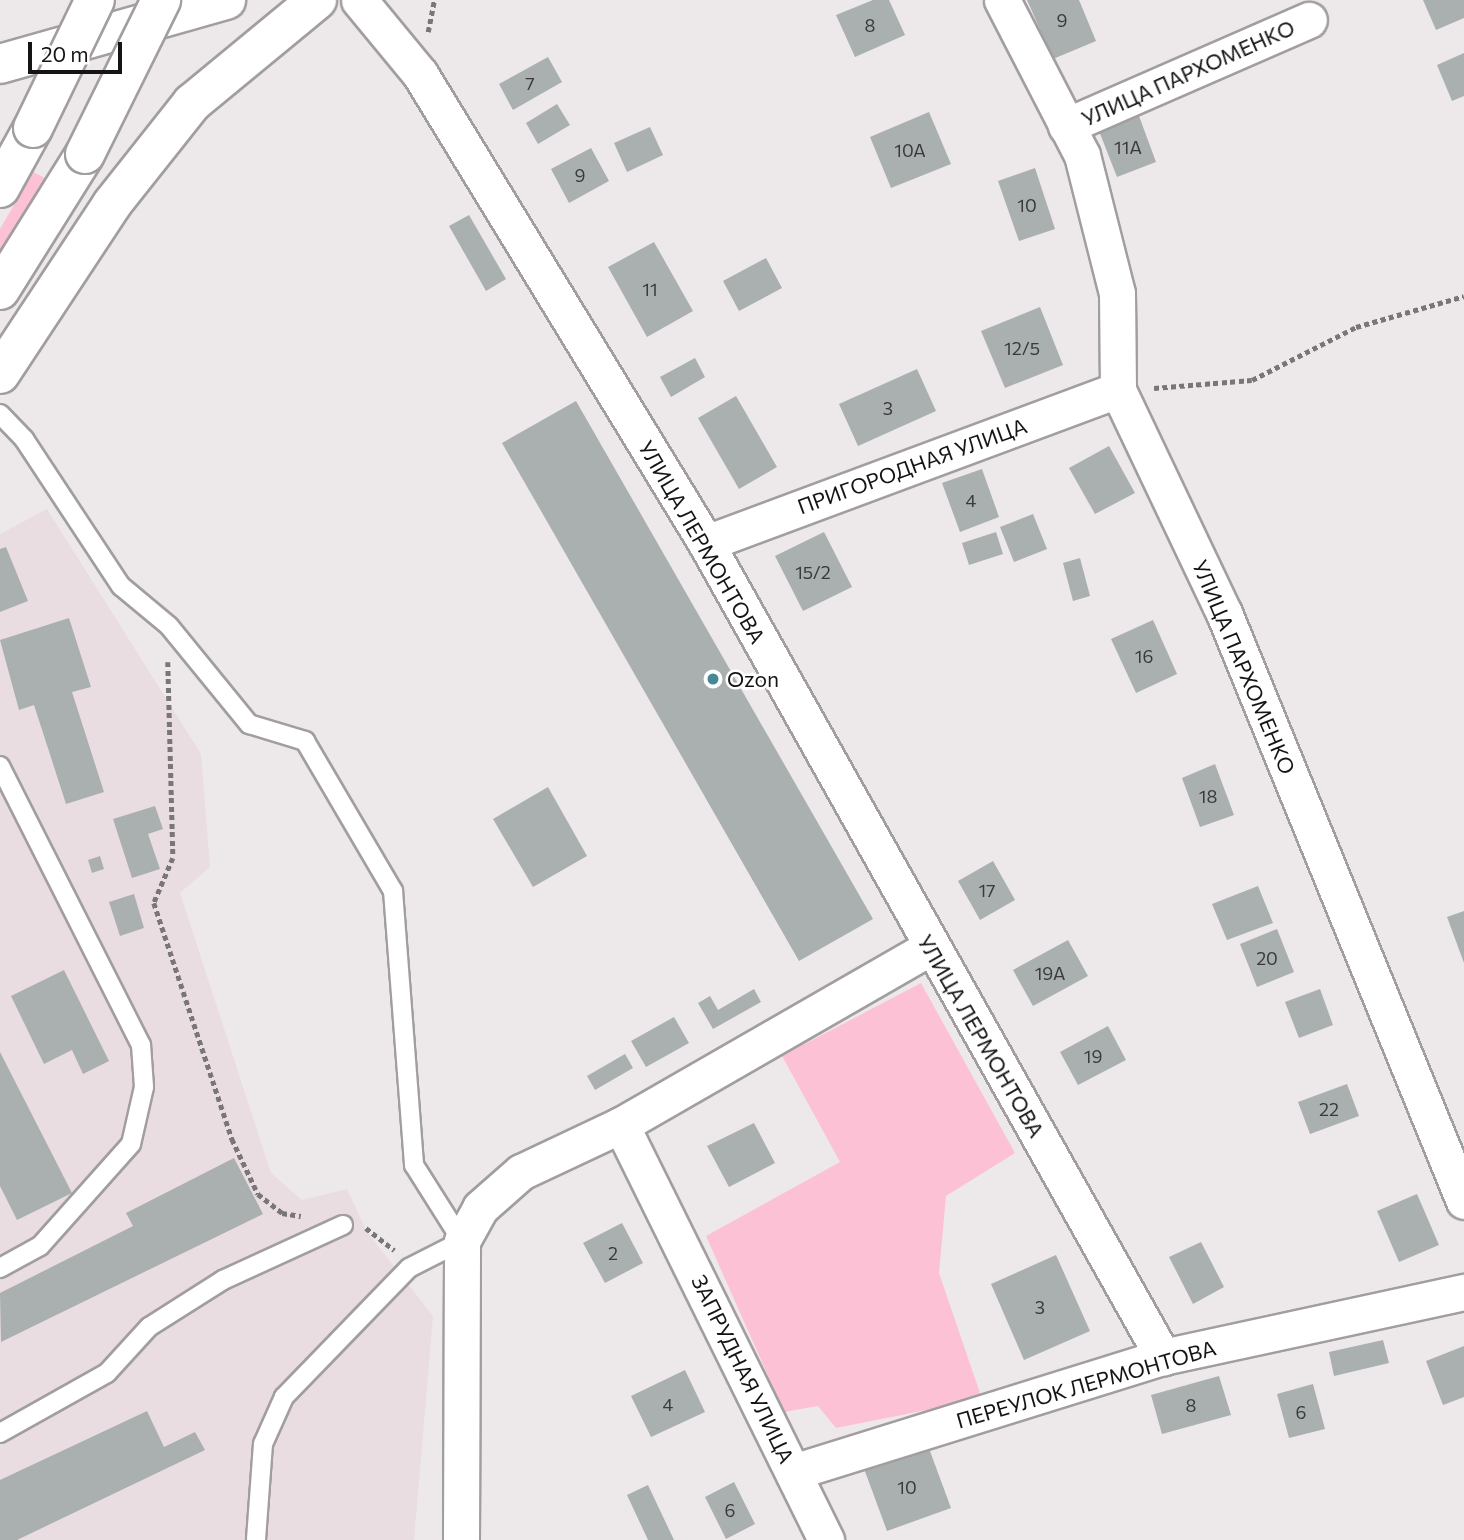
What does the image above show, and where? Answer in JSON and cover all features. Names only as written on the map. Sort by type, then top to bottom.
[{"type":"main road","points":[[0,188],[33,128],[95,0]]},
{"type":"main road","points":[[0,290],[85,154],[161,0]]},
{"type":"main road","points":[[0,64],[226,0]]},
{"type":"main road","points":[[0,374],[112,204],[192,103],[317,0]]},
{"type":"street","name":"УЛИЦА ЛЕРМОНТОВА","points":[[359,0],[420,74],[706,543],[930,947],[1163,1357]]},
{"type":"street","name":"УЛИЦА ПАРХОМЕНКО","points":[[1002,0],[1082,155],[1116,293],[1118,390],[1224,613],[1464,1201]]},
{"type":"street","name":"УЛИЦА ПАРХОМЕНКО","points":[[1066,126],[1309,20]]},
{"type":"street","name":"ПРИГОРОДНАЯ УЛИЦА","points":[[706,543],[1118,390]]},
{"type":"street","points":[[461,1540],[462,1241],[480,1208],[521,1172],[621,1125],[930,947]]},
{"type":"street","name":"ЗАПРУДНАЯ УЛИЦА","points":[[621,1125],[661,1198],[826,1540]]},
{"type":"street","name":"ПЕРЕУЛОК ЛЕРМОНТОВА","points":[[793,1472],[1163,1357],[1464,1292]]},
{"type":"lane","points":[[0,414],[24,439],[121,586],[169,626],[249,724],[304,741],[393,891],[414,1165],[462,1241],[410,1268],[284,1396],[263,1444],[256,1540]]},
{"type":"lane","points":[[0,766],[141,1045],[144,1087],[131,1144],[40,1246],[0,1268]]},
{"type":"lane","points":[[0,1433],[107,1373],[149,1327],[223,1280],[343,1226]]},
{"type":"path","points":[[1118,390],[1252,380],[1356,327],[1464,296]]},
{"type":"path","points":[[169,626],[173,858],[154,903],[202,1062],[258,1195],[282,1213],[381,1234],[410,1268]]},
{"type":"shaded area","points":[[33,172],[47,179],[0,256],[0,229]]},
{"type":"shaded area","points":[[47,509],[201,754],[210,867],[180,893],[271,1173],[302,1200],[347,1189],[367,1232],[433,1316],[414,1540],[0,1540],[0,534]]},
{"type":"shaded area","points":[[921,983],[1015,1153],[946,1196],[939,1273],[982,1399],[836,1428],[818,1406],[784,1412],[706,1236],[840,1162],[782,1056]]},
{"type":"building","points":[[873,0],[889,0],[905,35],[855,57],[836,15]]},
{"type":"building","points":[[1027,0],[1079,0],[1096,41],[1053,59]]},
{"type":"building","points":[[1423,0],[1464,0],[1464,18],[1436,30]]},
{"type":"building","points":[[1464,53],[1464,96],[1452,101],[1437,65]]},
{"type":"building","points":[[548,57],[562,82],[513,110],[499,84]]},
{"type":"building","points":[[557,104],[570,125],[538,144],[526,123]]},
{"type":"building","points":[[929,112],[951,164],[891,188],[870,137]]},
{"type":"building","points":[[1139,116],[1156,162],[1117,177],[1099,131]]},
{"type":"building","points":[[650,127],[663,155],[627,172],[614,143]]},
{"type":"building","points":[[591,148],[609,181],[569,203],[551,169]]},
{"type":"building","points":[[1035,168],[1055,229],[1019,241],[998,181]]},
{"type":"building","points":[[469,215],[506,279],[486,291],[449,226]]},
{"type":"building","points":[[654,242],[693,311],[647,337],[608,267]]},
{"type":"building","points":[[766,258],[782,288],[739,311],[723,281]]},
{"type":"building","points":[[1040,307],[1063,365],[1005,388],[981,331]]},
{"type":"building","points":[[695,358],[705,377],[671,397],[660,377]]},
{"type":"building","points":[[917,369],[936,411],[858,446],[839,404]]},
{"type":"building","points":[[736,396],[777,467],[739,489],[698,418]]},
{"type":"building","points":[[576,401],[873,919],[799,961],[502,443]]},
{"type":"building","points":[[1109,446],[1135,493],[1095,514],[1069,468]]},
{"type":"building","points":[[982,469],[999,517],[960,532],[942,483]]},
{"type":"building","points":[[1033,514],[1047,549],[1014,562],[1000,527]]},
{"type":"building","points":[[824,532],[852,587],[803,611],[775,556]]},
{"type":"building","points":[[996,532],[1003,554],[969,565],[962,543]]},
{"type":"building","points":[[6,547],[28,601],[0,612],[0,549]]},
{"type":"building","points":[[1080,558],[1090,596],[1073,601],[1063,563]]},
{"type":"building","points":[[69,618],[91,687],[72,692],[104,792],[66,804],[34,705],[19,710],[0,640]]},
{"type":"building","points":[[1153,620],[1177,674],[1136,693],[1111,639]]},
{"type":"building","points":[[1215,764],[1234,815],[1200,827],[1182,778]]},
{"type":"building","points":[[548,787],[587,856],[533,887],[493,819]]},
{"type":"building","points":[[155,806],[163,829],[148,834],[160,869],[132,878],[113,819]]},
{"type":"building","points":[[100,856],[104,869],[92,873],[88,860]]},
{"type":"building","points":[[993,861],[1015,900],[980,920],[958,881]]},
{"type":"building","points":[[1258,886],[1273,923],[1227,940],[1212,904]]},
{"type":"building","points":[[134,894],[144,928],[120,936],[109,902]]},
{"type":"building","points":[[1464,911],[1464,963],[1447,917]]},
{"type":"building","points":[[1277,929],[1294,972],[1257,987],[1240,944]]},
{"type":"building","points":[[1068,940],[1088,976],[1033,1006],[1013,970]]},
{"type":"building","points":[[64,970],[109,1061],[83,1074],[72,1050],[44,1064],[11,996]]},
{"type":"building","points":[[754,989],[761,1002],[713,1029],[698,1003],[710,996],[718,1010]]},
{"type":"building","points":[[1320,989],[1333,1025],[1299,1038],[1285,1002]]},
{"type":"building","points":[[674,1017],[689,1043],[646,1067],[631,1041]]},
{"type":"building","points":[[1108,1026],[1126,1060],[1078,1085],[1060,1052]]},
{"type":"building","points":[[0,1052],[72,1193],[17,1220],[0,1186]]},
{"type":"building","points":[[625,1054],[633,1068],[595,1090],[587,1076]]},
{"type":"building","points":[[1347,1084],[1359,1116],[1310,1134],[1298,1102]]},
{"type":"building","points":[[754,1123],[775,1163],[729,1187],[707,1146]]},
{"type":"building","points":[[234,1158],[263,1214],[1,1342],[0,1293],[133,1226],[126,1213]]},
{"type":"building","points":[[1417,1194],[1439,1245],[1399,1262],[1377,1211]]},
{"type":"building","points":[[622,1223],[643,1263],[605,1283],[583,1243]]},
{"type":"building","points":[[1201,1242],[1224,1287],[1193,1304],[1169,1257]]},
{"type":"building","points":[[1056,1255],[1090,1331],[1024,1360],[991,1284]]},
{"type":"building","points":[[1383,1340],[1389,1363],[1334,1376],[1329,1352]]},
{"type":"building","points":[[1464,1346],[1464,1397],[1443,1405],[1426,1361]]},
{"type":"building","points":[[685,1370],[705,1412],[651,1437],[631,1396]]},
{"type":"building","points":[[1219,1376],[1231,1415],[1162,1434],[1151,1395]]},
{"type":"building","points":[[1313,1384],[1325,1429],[1289,1438],[1277,1394]]},
{"type":"building","points":[[147,1411],[164,1447],[195,1432],[205,1450],[17,1540],[0,1540],[0,1480]]},
{"type":"building","points":[[927,1443],[951,1508],[887,1531],[863,1466]]},
{"type":"building","points":[[734,1482],[755,1524],[726,1539],[705,1497]]},
{"type":"building","points":[[648,1485],[674,1540],[648,1540],[627,1495]]},
{"type":"place","name":"Ozon","points":[[713,679]]}]
